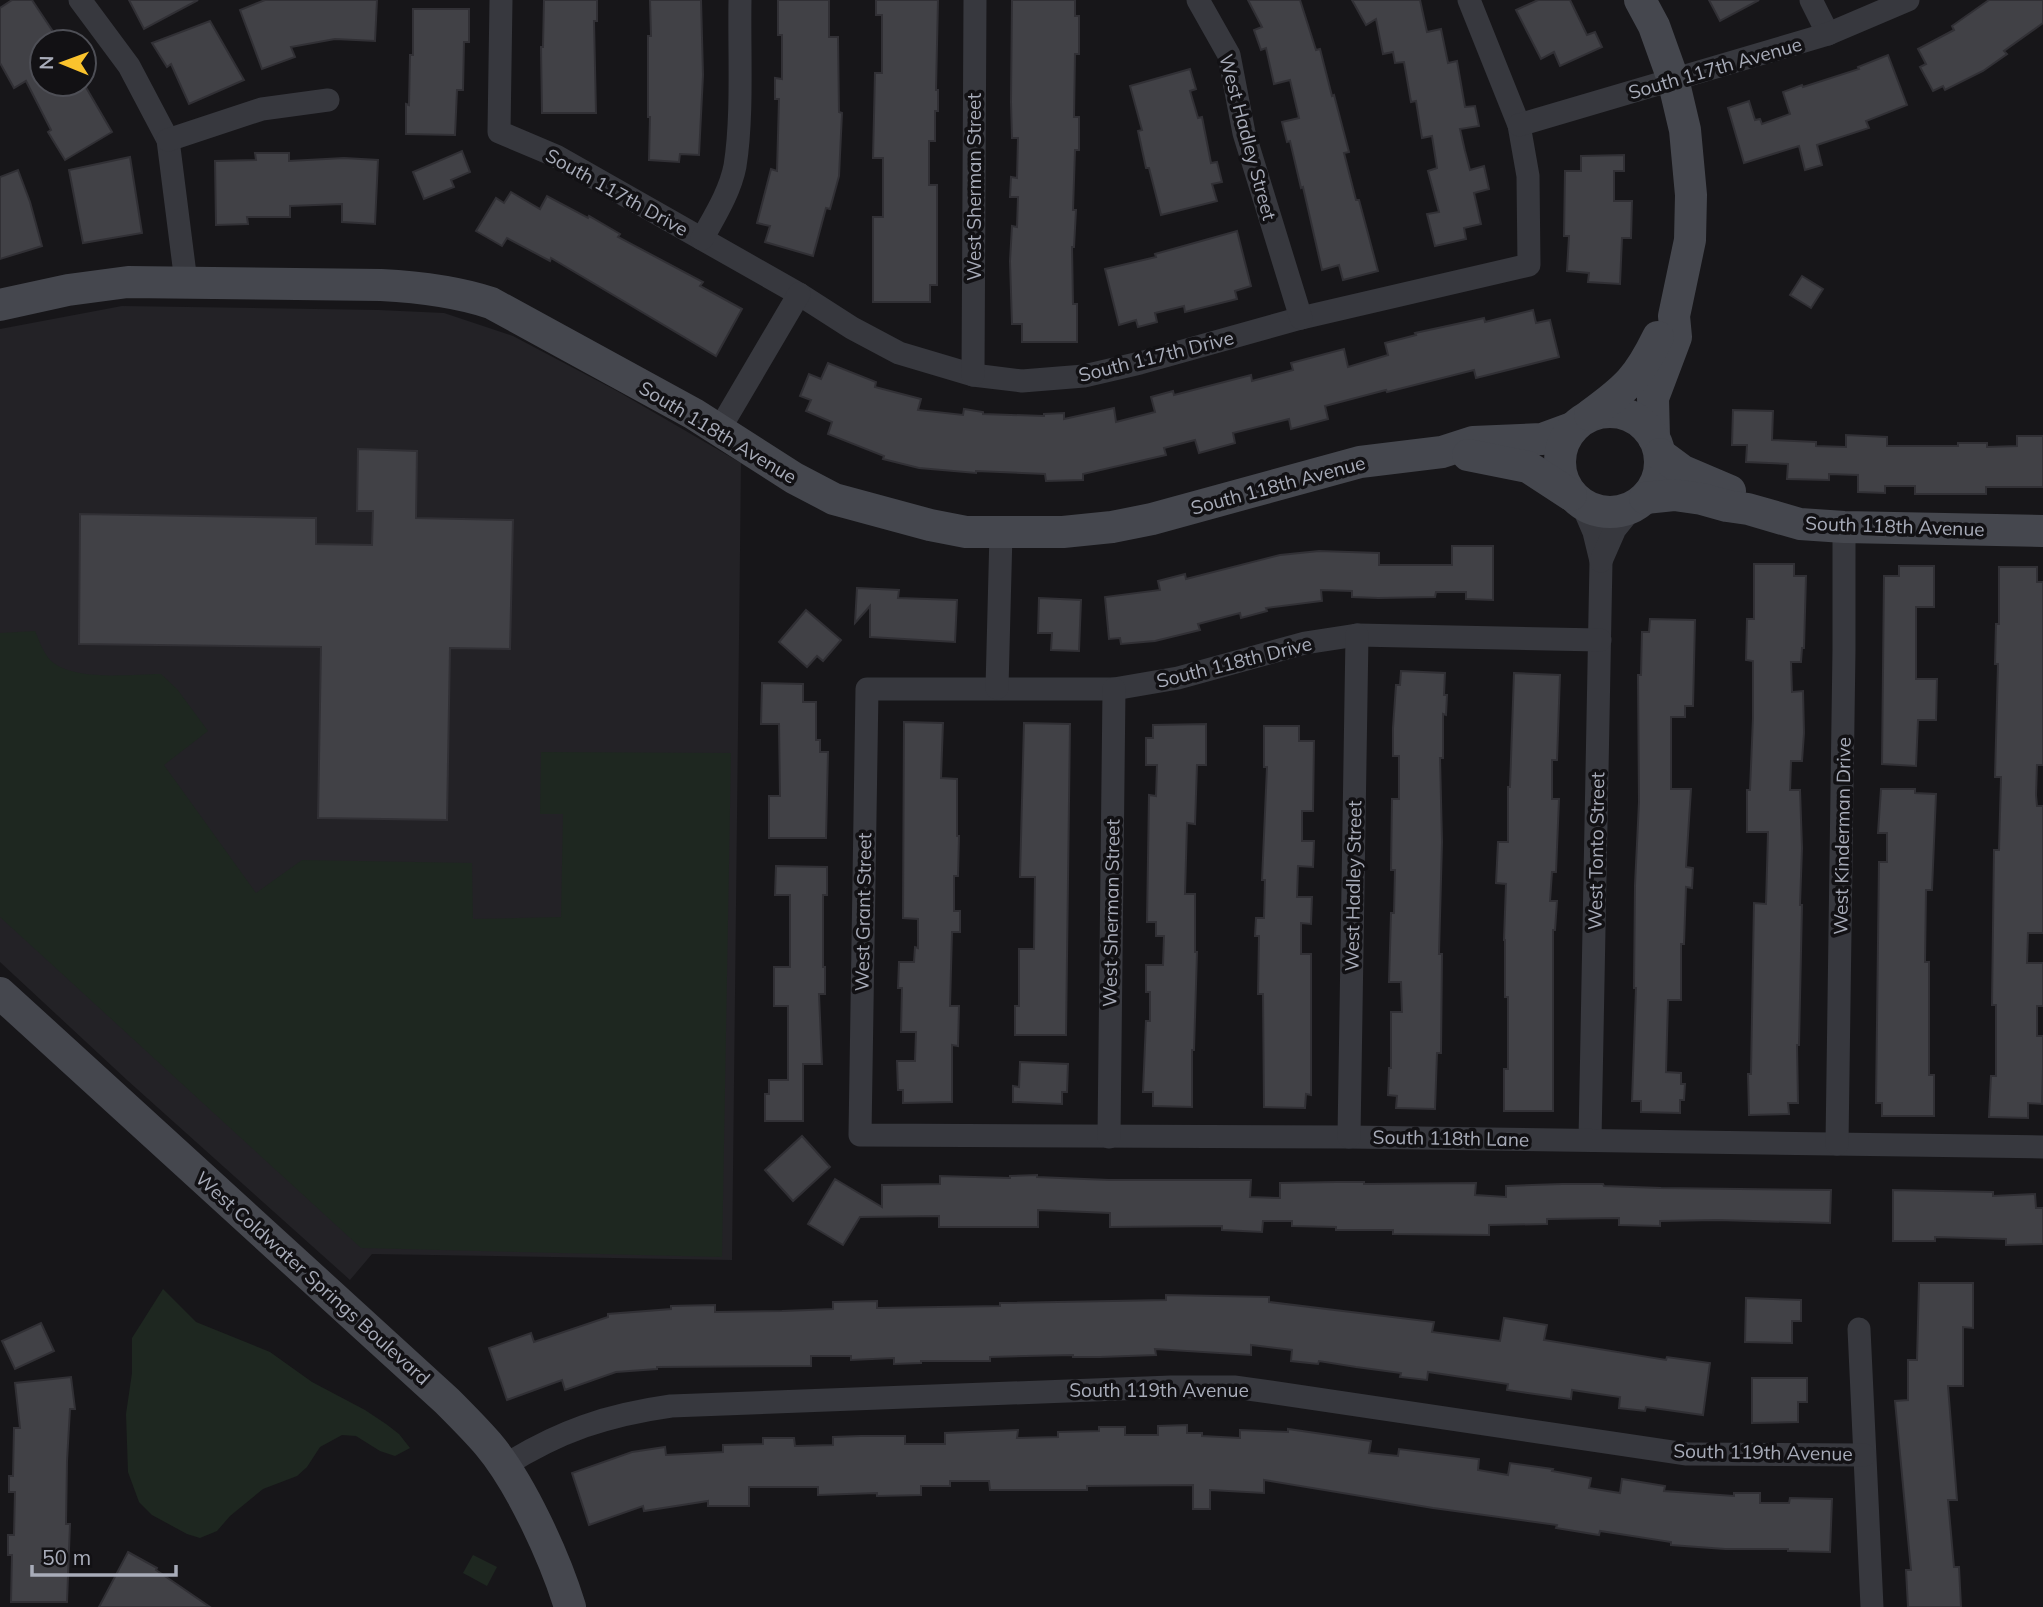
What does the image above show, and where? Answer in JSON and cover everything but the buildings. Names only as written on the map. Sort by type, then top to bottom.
[{"type":"street","points":[[80,0],[129,66],[168,141],[186,282]]},
{"type":"street","name":"South 117th Drive","points":[[501,0],[499,132],[556,156],[899,353],[972,375],[1022,381],[1084,376],[1300,318],[1530,265],[1528,176],[1519,125]]},
{"type":"street","points":[[702,239],[722,201],[734,167],[739,108],[740,0]]},
{"type":"street","name":"West Sherman Street","points":[[972,375],[975,0]]},
{"type":"street","name":"West Hadley Street","points":[[1198,0],[1229,55],[1244,133],[1300,318]]},
{"type":"street","points":[[1469,0],[1519,125]]},
{"type":"street","points":[[1640,0],[1654,26],[1673,79],[1685,130],[1690,240],[1674,316],[1676,337],[1653,398],[1660,470],[1655,485],[1639,503],[1615,512],[1598,511],[1577,500],[1564,482],[1560,469],[1562,447],[1580,422],[1622,392],[1633,380],[1661,332],[1674,316]]},
{"type":"street","points":[[1811,0],[1828,34]]},
{"type":"street","name":"South 117th Avenue","points":[[1519,125],[1828,34],[1908,0]]},
{"type":"street","points":[[168,141],[262,109],[328,100]]},
{"type":"street","name":"South 118th Avenue","points":[[0,305],[68,290],[128,282],[419,287],[475,298],[503,310],[694,414],[794,478],[834,499],[930,526],[966,532],[1063,532],[1112,527],[1152,519],[1360,462],[1442,452],[1473,442],[1542,439],[1580,422]]},
{"type":"street","points":[[719,430],[799,294]]},
{"type":"street","points":[[1580,422],[1602,412],[1632,416],[1645,425],[1657,446]]},
{"type":"street","name":"South 118th Avenue","points":[[1657,446],[1683,471],[1736,494],[1748,509]]},
{"type":"street","name":"South 118th Avenue","points":[[1442,452],[1528,467],[1577,500]]},
{"type":"street","name":"South 118th Avenue","points":[[1639,503],[1667,496],[1687,496],[1800,524],[2043,531]]},
{"type":"street","name":"West Tonto Street","points":[[1577,500],[1594,532],[1601,561],[1590,1140]]},
{"type":"street","name":"West Tonto Street","points":[[1601,561],[1615,529],[1639,503]]},
{"type":"street","name":"West Kinderman Drive","points":[[1837,1144],[1844,527]]},
{"type":"street","points":[[997,688],[1001,533]]},
{"type":"street","name":"West Hadley Street","points":[[1349,1137],[1357,635]]},
{"type":"street","name":"South 118th Drive","points":[[867,689],[1114,689],[1178,678],[1305,643],[1357,635],[1600,640]]},
{"type":"street","name":"West Grant Street","points":[[860,1135],[867,689]]},
{"type":"street","name":"West Sherman Street","points":[[1109,1137],[1114,689]]},
{"type":"street","name":"West Coldwater Springs Boulevard","points":[[0,993],[447,1401],[489,1445],[504,1466],[552,1558],[570,1607]]},
{"type":"street","name":"South 118th Lane","points":[[860,1135],[1349,1137],[2043,1147]]},
{"type":"street","points":[[1859,1329],[1872,1607]]},
{"type":"street","name":"South 119th Avenue","points":[[504,1466],[534,1447],[598,1420],[671,1406],[1171,1387],[1234,1387],[1687,1454],[1864,1455]]},
{"type":"shaded area","points":[[122,306],[444,313],[513,336],[617,391],[741,463],[732,1260],[372,1254],[350,1280],[0,962],[0,329]]},
{"type":"shaded area","points":[[35,631],[50,660],[60,667],[88,674],[161,674],[177,689],[208,731],[164,765],[256,893],[302,860],[472,863],[473,919],[561,917],[563,814],[540,814],[541,752],[731,753],[722,1257],[361,1248],[0,917],[0,633]]},
{"type":"shaded area","points":[[163,1289],[196,1322],[270,1352],[312,1382],[386,1424],[399,1434],[410,1448],[395,1456],[380,1451],[356,1436],[342,1435],[320,1447],[307,1467],[297,1476],[263,1489],[230,1516],[217,1531],[200,1538],[152,1515],[139,1502],[128,1472],[126,1414],[132,1373],[132,1338]]},
{"type":"shaded area","points":[[473,1555],[497,1567],[487,1586],[463,1573]]}]
